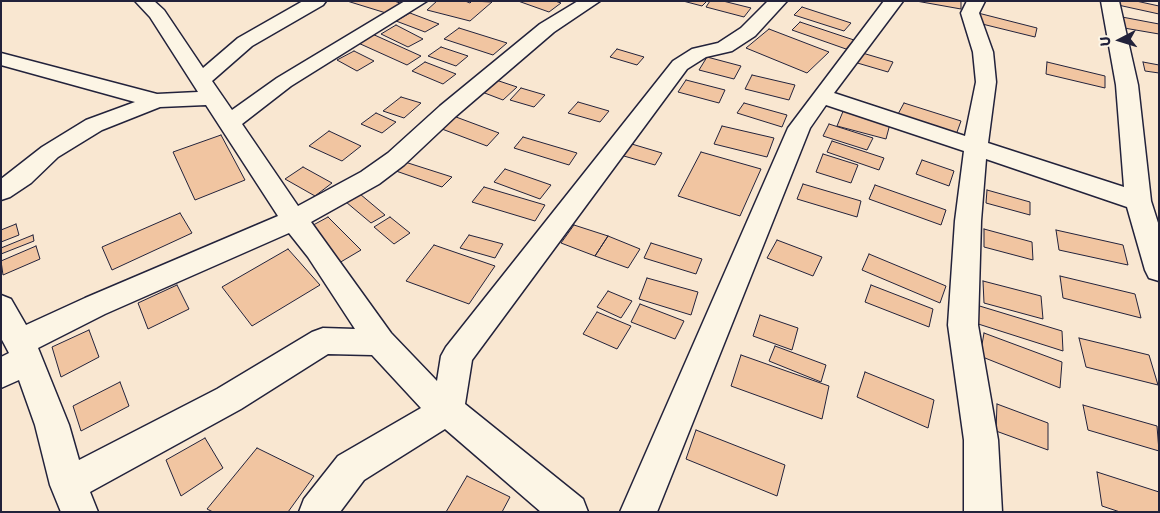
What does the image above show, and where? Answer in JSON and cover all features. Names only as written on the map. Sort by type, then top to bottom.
[{"type":"street","points":[[144,1],[157,14],[231,122],[294,220],[318,250],[380,342],[426,392],[570,512]]},
{"type":"street","points":[[1,191],[12,175],[94,125],[157,101],[208,89],[245,42],[317,1]]},
{"type":"street","points":[[231,122],[284,82],[418,1]]},
{"type":"street","points":[[15,358],[95,306],[294,220],[376,173],[548,28],[591,1]]},
{"type":"street","points":[[317,512],[351,468],[448,409],[457,356],[680,65],[691,57],[725,47],[733,42],[748,32],[778,1]]},
{"type":"street","points":[[638,512],[799,128],[821,96],[894,1]]},
{"type":"street","points":[[976,1],[970,13],[970,18],[983,52],[986,82],[979,116],[968,221],[963,325],[981,440],[983,512]]},
{"type":"street","points":[[1107,2],[1127,85],[1138,201],[1159,270]]},
{"type":"street","points":[[1,59],[157,101]]},
{"type":"street","points":[[821,96],[1138,201]]},
{"type":"street","points":[[1,307],[15,358],[52,424],[74,498],[323,341],[380,342]]},
{"type":"building","points":[[347,1],[394,1],[400,3],[386,13]]},
{"type":"building","points":[[437,1],[492,2],[470,21],[427,10]]},
{"type":"building","points":[[518,1],[555,1],[561,3],[549,12]]},
{"type":"building","points":[[683,1],[707,1],[702,6]]},
{"type":"building","points":[[710,1],[723,1],[751,8],[744,17],[706,7]]},
{"type":"building","points":[[916,1],[961,1],[961,9]]},
{"type":"building","points":[[1118,1],[1136,1],[1159,6],[1159,14],[1118,5]]},
{"type":"building","points":[[802,7],[851,23],[844,31],[794,15]]},
{"type":"building","points":[[410,13],[439,24],[425,32],[396,21]]},
{"type":"building","points":[[978,13],[1037,28],[1035,37],[974,22]]},
{"type":"building","points":[[1122,17],[1159,24],[1159,34],[1124,28]]},
{"type":"building","points":[[800,22],[854,40],[846,49],[792,30]]},
{"type":"building","points":[[396,25],[423,39],[408,47],[381,34]]},
{"type":"building","points":[[459,28],[507,43],[493,55],[444,39]]},
{"type":"building","points":[[769,29],[829,52],[807,73],[746,48]]},
{"type":"building","points":[[370,33],[421,56],[407,65],[356,42]]},
{"type":"building","points":[[441,47],[468,56],[456,66],[428,56]]},
{"type":"building","points":[[617,49],[644,57],[637,65],[610,57]]},
{"type":"building","points":[[354,51],[374,61],[357,71],[337,60]]},
{"type":"building","points":[[859,52],[893,62],[888,72],[854,62]]},
{"type":"building","points":[[707,57],[741,66],[734,79],[699,70]]},
{"type":"building","points":[[425,62],[456,74],[443,84],[412,71]]},
{"type":"building","points":[[1047,62],[1105,76],[1105,88],[1046,74]]},
{"type":"building","points":[[1143,62],[1159,65],[1159,73],[1145,71]]},
{"type":"building","points":[[752,75],[795,85],[789,100],[745,89]]},
{"type":"building","points":[[496,80],[517,87],[503,100],[482,92]]},
{"type":"building","points":[[686,80],[725,90],[719,103],[678,92]]},
{"type":"building","points":[[521,88],[545,95],[534,107],[510,100]]},
{"type":"building","points":[[401,97],[421,103],[404,118],[383,111]]},
{"type":"building","points":[[578,102],[609,111],[600,122],[568,113]]},
{"type":"building","points":[[744,103],[787,115],[782,127],[737,113]]},
{"type":"building","points":[[904,103],[961,121],[956,135],[897,116]]},
{"type":"building","points":[[844,109],[891,120],[886,139],[837,126]]},
{"type":"building","points":[[376,113],[396,122],[382,133],[361,124]]},
{"type":"building","points":[[448,114],[499,133],[487,146],[434,126]]},
{"type":"building","points":[[829,124],[873,138],[867,150],[823,136]]},
{"type":"building","points":[[722,126],[774,138],[767,157],[714,144]]},
{"type":"building","points":[[329,131],[361,146],[342,161],[309,146]]},
{"type":"building","points":[[221,135],[245,180],[195,200],[173,152]]},
{"type":"building","points":[[523,137],[577,153],[569,165],[514,148]]},
{"type":"building","points":[[832,141],[884,158],[879,170],[827,152]]},
{"type":"building","points":[[625,142],[662,153],[655,165],[617,154]]},
{"type":"building","points":[[701,152],[761,169],[740,216],[678,196]]},
{"type":"building","points":[[823,154],[858,165],[851,183],[816,172]]},
{"type":"building","points":[[922,160],[954,171],[949,186],[916,174]]},
{"type":"building","points":[[405,162],[452,177],[442,187],[396,171]]},
{"type":"building","points":[[303,167],[332,183],[315,196],[285,179]]},
{"type":"building","points":[[505,169],[551,185],[540,199],[494,182]]},
{"type":"building","points":[[803,184],[861,201],[857,217],[797,199]]},
{"type":"building","points":[[875,185],[946,210],[941,225],[869,199]]},
{"type":"building","points":[[484,187],[545,205],[535,221],[472,202]]},
{"type":"building","points":[[987,190],[1030,202],[1030,215],[986,203]]},
{"type":"building","points":[[360,194],[385,215],[371,223],[346,202]]},
{"type":"building","points":[[180,213],[192,233],[112,270],[102,247]]},
{"type":"building","points":[[328,217],[361,250],[339,263],[306,229]]},
{"type":"building","points":[[390,217],[410,233],[394,244],[374,227]]},
{"type":"building","points":[[16,224],[19,235],[1,242],[1,230]]},
{"type":"building","points":[[574,225],[608,236],[595,256],[561,243]]},
{"type":"building","points":[[984,229],[1032,242],[1033,260],[984,247]]},
{"type":"building","points":[[1056,230],[1123,245],[1128,265],[1059,250]]},
{"type":"building","points":[[33,235],[34,241],[1,254],[1,248]]},
{"type":"building","points":[[469,235],[503,244],[495,258],[460,248]]},
{"type":"building","points":[[608,236],[640,249],[628,268],[595,256]]},
{"type":"building","points":[[777,240],[822,257],[813,276],[767,258]]},
{"type":"building","points":[[651,243],[702,259],[696,274],[644,258]]},
{"type":"building","points":[[434,245],[495,266],[469,304],[406,281]]},
{"type":"building","points":[[36,246],[40,259],[3,275],[1,261]]},
{"type":"building","points":[[288,249],[320,285],[252,326],[222,287]]},
{"type":"building","points":[[869,254],[946,286],[940,303],[862,270]]},
{"type":"building","points":[[1060,276],[1135,294],[1141,318],[1063,298]]},
{"type":"building","points":[[647,278],[698,292],[691,315],[639,299]]},
{"type":"building","points":[[983,281],[1041,296],[1043,319],[984,303]]},
{"type":"building","points":[[177,285],[189,309],[148,329],[138,303]]},
{"type":"building","points":[[871,285],[933,309],[929,327],[865,302]]},
{"type":"building","points":[[608,291],[632,301],[621,318],[597,307]]},
{"type":"building","points":[[640,304],[684,321],[675,339],[631,322]]},
{"type":"building","points":[[973,304],[1062,331],[1063,351],[972,322]]},
{"type":"building","points":[[597,312],[631,326],[617,349],[583,334]]},
{"type":"building","points":[[760,315],[798,328],[792,350],[753,336]]},
{"type":"building","points":[[89,330],[99,357],[61,377],[52,347]]},
{"type":"building","points":[[984,333],[1062,362],[1060,388],[980,356]]},
{"type":"building","points":[[1079,338],[1149,355],[1158,385],[1086,367]]},
{"type":"building","points":[[775,346],[826,365],[821,382],[769,361]]},
{"type":"building","points":[[741,355],[829,386],[822,419],[731,386]]},
{"type":"building","points":[[865,372],[934,400],[928,428],[857,397]]},
{"type":"building","points":[[120,382],[129,406],[81,431],[73,406]]},
{"type":"building","points":[[997,404],[1048,423],[1048,450],[996,431]]},
{"type":"building","points":[[1083,405],[1157,426],[1159,451],[1088,430]]},
{"type":"building","points":[[696,430],[785,465],[777,496],[686,459]]},
{"type":"building","points":[[205,438],[223,468],[181,496],[166,460]]},
{"type":"building","points":[[257,448],[314,476],[288,512],[213,512],[207,509]]},
{"type":"building","points":[[1097,472],[1159,492],[1159,512],[1120,512],[1102,506]]},
{"type":"building","points":[[467,476],[510,497],[502,512],[446,512]]}]
